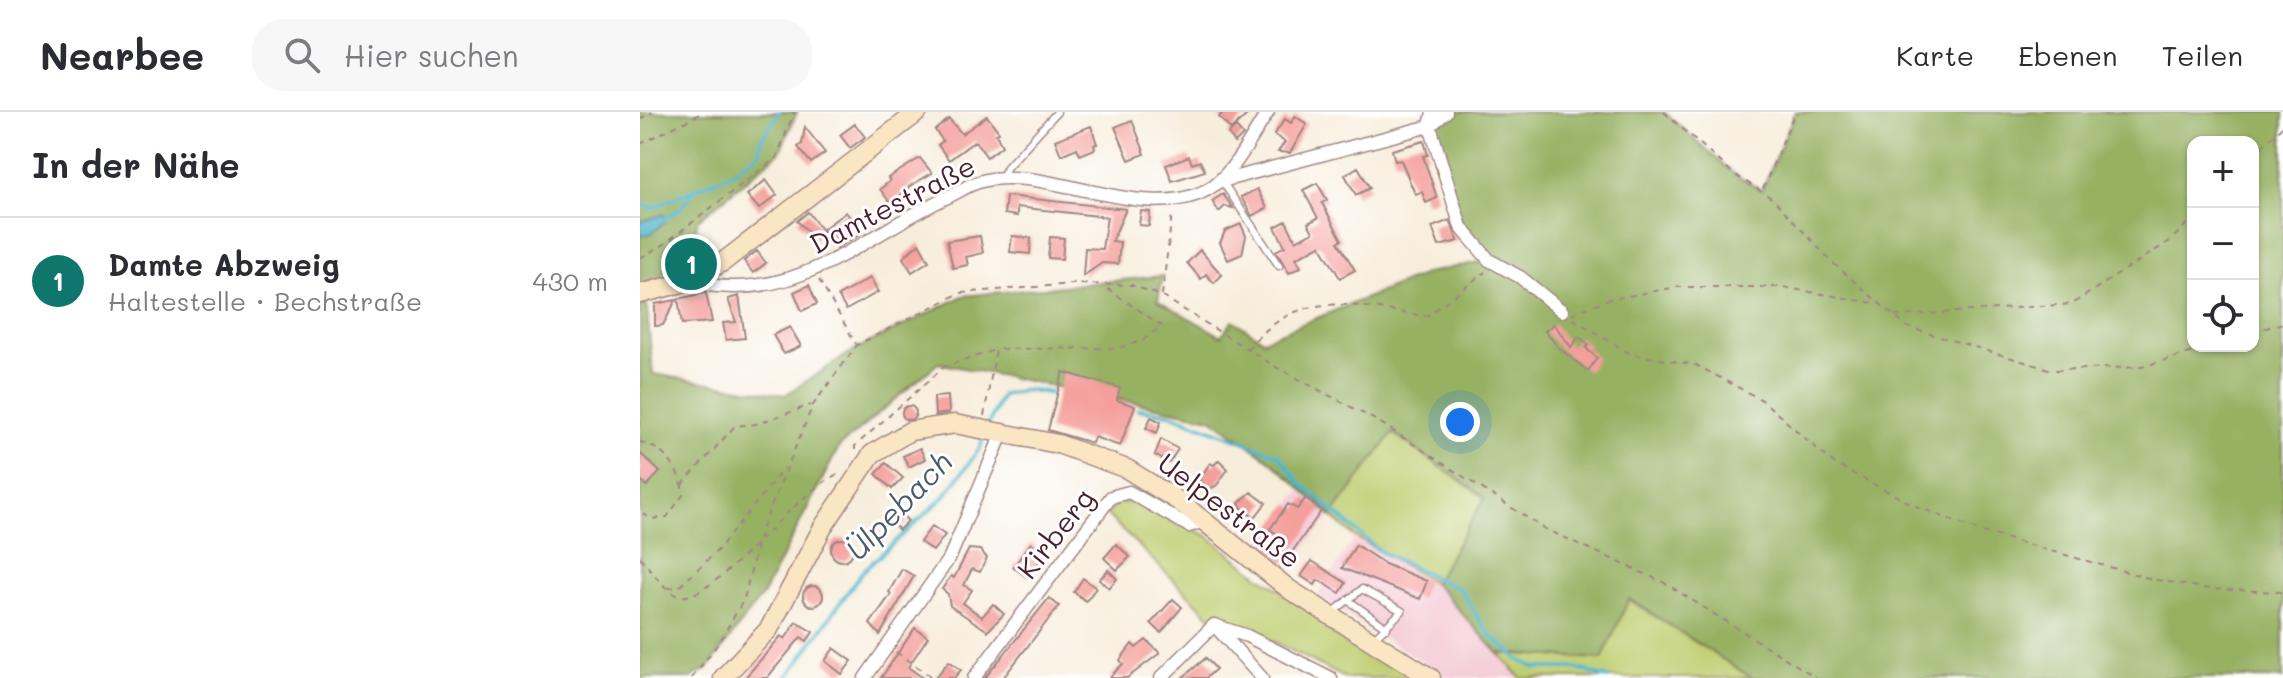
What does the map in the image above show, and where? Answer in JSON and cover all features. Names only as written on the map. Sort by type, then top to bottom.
[{"type":"main road","points":[[640,294],[690,281],[723,262],[918,112]]},
{"type":"main road","name":"Uelpestraße","points":[[723,678],[769,629],[823,527],[872,454],[910,431],[955,424],[1058,444],[1127,469],[1203,521],[1272,577],[1431,678]]},
{"type":"street","points":[[1222,181],[1268,112]]},
{"type":"street","points":[[1446,112],[1432,119],[1461,227],[1495,263],[1520,277],[1562,311]]},
{"type":"street","name":"Damtestraße","points":[[690,281],[715,288],[757,287],[814,272],[977,182],[1002,177],[1117,196],[1174,201],[1200,194],[1222,181],[1432,119]]},
{"type":"street","points":[[865,678],[950,557],[990,431]]},
{"type":"street","name":"Kirberg","points":[[974,678],[1111,497],[1129,492],[1189,526],[1203,521]]},
{"type":"street","points":[[1161,678],[1214,625]]},
{"type":"street","points":[[1214,625],[1262,678]]},
{"type":"street","points":[[1214,625],[1247,636],[1331,678]]},
{"type":"lane","points":[[1002,177],[1007,167],[1057,112]]},
{"type":"lane","points":[[1222,181],[1279,266]]},
{"type":"lane","points":[[1329,615],[1362,589],[1402,611],[1371,641]]},
{"type":"lane","points":[[1348,600],[1387,628]]},
{"type":"path","points":[[640,119],[653,112]]},
{"type":"path","points":[[640,144],[704,112]]},
{"type":"path","points":[[640,258],[663,245],[777,157],[794,112]]},
{"type":"path","points":[[1664,112],[1734,174],[1763,191],[1832,262],[1907,327],[2052,370],[2141,367],[2194,352]]},
{"type":"path","points":[[1763,191],[1795,112]]},
{"type":"path","points":[[2259,150],[2283,125]]},
{"type":"path","points":[[1162,296],[1174,201]]},
{"type":"path","points":[[1894,316],[2072,304],[2170,241],[2187,224]]},
{"type":"path","points":[[1247,349],[1269,324],[1320,303],[1427,316],[1495,263]]},
{"type":"path","points":[[814,272],[857,345]]},
{"type":"path","points":[[640,557],[667,588],[682,597],[692,594],[738,563],[758,540],[830,477],[860,469],[855,446],[944,367],[996,349],[1119,348],[1142,341],[1162,326],[1100,285]]},
{"type":"path","points":[[692,678],[720,641],[744,599],[758,540],[813,405],[857,345],[960,293],[1131,285],[1162,296],[1293,376],[1379,422],[1543,528],[1663,582],[1817,678]]},
{"type":"path","points":[[1562,311],[1575,315],[1606,300],[1677,287],[1782,287],[1881,305]]},
{"type":"path","points":[[1562,311],[1592,334],[1631,354],[1696,365],[1762,400],[1833,463],[1916,506],[2031,547],[2152,579],[2209,589],[2283,592]]},
{"type":"path","points":[[2259,330],[2283,323]]},
{"type":"path","points":[[990,431],[996,349]]},
{"type":"path","points":[[682,485],[735,426],[756,424],[813,405]]},
{"type":"path","points":[[640,442],[675,466],[683,495],[667,517],[652,519],[640,512]]},
{"type":"path","points":[[667,588],[679,587],[717,551],[786,465]]},
{"type":"path","points":[[889,647],[933,678]]},
{"type":"shaded area","points":[[1300,491],[1331,516],[1282,574],[1254,551]]},
{"type":"shaded area","points":[[1355,537],[1430,578],[1521,678],[1448,678],[1317,596]]},
{"type":"green space","points":[[640,112],[797,112],[780,152],[697,221],[694,252],[640,290]]},
{"type":"green space","points":[[1446,112],[1664,112],[1734,174],[1762,190],[1795,112],[2283,112],[2283,678],[1752,678],[1629,599],[1602,659],[1498,653],[1434,583],[1485,498],[1393,433],[1331,516],[1271,461],[1211,418],[938,363],[839,447],[763,594],[708,668],[691,678],[640,678],[640,300],[646,300],[653,374],[785,395],[856,349],[963,296],[1163,276],[1158,300],[1221,336],[1233,320],[1263,340],[1427,273],[1489,260],[1461,227],[1430,126]]},
{"type":"green space","points":[[1393,433],[1485,498],[1434,583],[1355,537],[1331,516]]},
{"type":"green space","points":[[1139,502],[1208,536],[1259,576],[1420,678],[1345,678],[1275,642],[1214,620],[1106,514],[1118,503]]},
{"type":"green space","points":[[1628,599],[1752,678],[1521,678],[1498,653],[1602,659]]},
{"type":"water","points":[[664,214],[665,222],[650,234],[640,236],[640,222]]},
{"type":"building","points":[[1224,112],[1250,112],[1231,130],[1219,117]]},
{"type":"building","points":[[987,116],[999,132],[996,134],[1002,146],[987,157],[975,141],[949,160],[938,145],[943,141],[935,130],[949,119],[962,134]]},
{"type":"building","points":[[1295,116],[1307,124],[1290,153],[1278,152],[1285,142],[1274,135],[1285,119],[1291,123]]},
{"type":"building","points":[[1132,120],[1145,154],[1129,160],[1115,127]]},
{"type":"building","points":[[855,124],[865,137],[850,148],[840,135]]},
{"type":"building","points":[[1091,126],[1097,144],[1094,145],[1095,149],[1080,155],[1077,148],[1061,155],[1055,140]]},
{"type":"building","points":[[805,127],[825,153],[811,163],[798,147],[802,144]]},
{"type":"building","points":[[1236,127],[1243,135],[1235,143],[1228,134]]},
{"type":"building","points":[[1424,141],[1428,155],[1423,156],[1437,198],[1426,203],[1422,192],[1415,194],[1401,160],[1395,161],[1392,150]]},
{"type":"building","points":[[1189,156],[1192,164],[1200,161],[1205,171],[1172,181],[1166,165]]},
{"type":"building","points":[[920,158],[932,173],[910,186],[891,204],[880,189],[890,181],[888,178]]},
{"type":"building","points":[[1358,167],[1370,188],[1356,195],[1345,175]]},
{"type":"building","points":[[766,180],[777,195],[759,209],[747,195]]},
{"type":"building","points":[[1317,183],[1327,200],[1322,203],[1342,240],[1338,242],[1355,270],[1340,278],[1320,245],[1296,258],[1301,267],[1289,273],[1276,251],[1285,246],[1275,227],[1286,221],[1296,241],[1313,232],[1308,223],[1318,218],[1303,190]]},
{"type":"building","points":[[1257,189],[1267,208],[1252,216],[1241,197]]},
{"type":"building","points":[[1223,194],[1233,208],[1225,206],[1219,212],[1212,201]]},
{"type":"building","points":[[1006,196],[1126,209],[1112,241],[1120,242],[1118,264],[1102,263],[1083,276],[1085,248],[1102,249],[1107,217],[1017,207],[1017,216],[1004,214]]},
{"type":"building","points":[[1141,211],[1150,212],[1149,226],[1139,225]]},
{"type":"building","points":[[808,212],[823,232],[815,238],[797,221]]},
{"type":"building","points":[[846,212],[862,233],[837,248],[823,229]]},
{"type":"building","points":[[1450,220],[1458,241],[1439,246],[1432,227]]},
{"type":"building","points":[[1241,224],[1246,236],[1242,254],[1228,260],[1220,243],[1225,231]]},
{"type":"building","points":[[980,236],[983,253],[966,257],[968,265],[953,268],[947,241]]},
{"type":"building","points":[[1012,236],[1031,238],[1030,254],[1010,252]]},
{"type":"building","points":[[1050,237],[1064,238],[1062,259],[1048,258]]},
{"type":"building","points":[[919,243],[929,261],[912,272],[903,258]]},
{"type":"building","points":[[1200,250],[1222,275],[1214,283],[1206,274],[1201,279],[1187,263]]},
{"type":"building","points":[[757,251],[766,263],[753,273],[744,261]]},
{"type":"building","points":[[870,278],[878,292],[846,310],[838,296]]},
{"type":"building","points":[[809,285],[817,304],[802,311],[794,292]]},
{"type":"building","points":[[706,293],[712,322],[682,324],[678,299]]},
{"type":"building","points":[[739,296],[745,338],[726,340],[723,323],[736,322],[728,299]]},
{"type":"building","points":[[676,300],[663,325],[655,326],[655,304]]},
{"type":"building","points":[[1554,324],[1571,347],[1579,337],[1589,345],[1586,348],[1597,358],[1588,371],[1558,347],[1545,331]]},
{"type":"building","points":[[790,327],[801,346],[784,354],[773,335]]},
{"type":"building","points":[[1063,372],[1120,388],[1117,400],[1135,406],[1120,446],[1094,437],[1092,443],[1048,430]]},
{"type":"building","points":[[948,396],[949,413],[935,415],[934,397]]},
{"type":"building","points":[[909,406],[916,413],[909,420],[902,413]]},
{"type":"building","points":[[1151,417],[1161,422],[1157,433],[1146,428]]},
{"type":"building","points":[[1161,439],[1178,449],[1169,463],[1155,455]]},
{"type":"building","points":[[920,448],[925,459],[909,467],[903,456]]},
{"type":"building","points":[[640,453],[660,472],[647,486],[640,480]]},
{"type":"building","points":[[1219,460],[1228,469],[1217,485],[1208,490],[1199,480],[1210,463],[1214,465]]},
{"type":"building","points":[[886,463],[903,478],[892,489],[876,474]]},
{"type":"building","points":[[1251,492],[1266,503],[1255,517],[1243,511],[1239,503]]},
{"type":"building","points":[[1306,498],[1322,510],[1284,563],[1266,550],[1278,535],[1270,529],[1288,504],[1297,509]]},
{"type":"building","points":[[900,513],[908,521],[899,530],[891,522]]},
{"type":"building","points":[[932,526],[945,535],[933,551],[920,542]]},
{"type":"building","points":[[842,539],[853,550],[842,561],[831,550]]},
{"type":"building","points":[[1031,543],[1045,554],[1028,577],[1013,567]]},
{"type":"building","points":[[1116,544],[1130,557],[1117,570],[1104,558]]},
{"type":"building","points":[[1356,545],[1385,564],[1427,581],[1420,599],[1342,568]]},
{"type":"building","points":[[969,549],[980,550],[987,558],[980,572],[972,569],[964,585],[972,590],[963,603],[982,617],[993,604],[1004,614],[988,631],[950,606],[948,594],[942,589],[951,576],[954,578]]},
{"type":"building","points":[[1312,561],[1346,583],[1340,593],[1318,580],[1315,585],[1301,576]]},
{"type":"building","points":[[902,569],[914,576],[880,635],[870,624],[891,594],[889,592]]},
{"type":"building","points":[[1108,570],[1117,579],[1109,588],[1099,580]]},
{"type":"building","points":[[1083,578],[1096,588],[1086,601],[1074,592]]},
{"type":"building","points":[[813,586],[820,589],[823,596],[820,603],[813,606],[806,603],[803,596],[806,589]]},
{"type":"building","points":[[1049,598],[1059,606],[1003,678],[985,678]]},
{"type":"building","points":[[1173,599],[1182,607],[1161,633],[1151,623]]},
{"type":"building","points":[[796,622],[813,632],[807,641],[801,637],[767,678],[745,678],[781,636],[785,639]]},
{"type":"building","points":[[915,628],[928,637],[908,667],[923,678],[881,678]]},
{"type":"building","points":[[1146,640],[1160,653],[1127,678],[1109,678],[1123,664],[1120,660],[1132,644],[1136,648]]},
{"type":"building","points":[[834,648],[852,661],[842,674],[825,661]]},
{"type":"building","points":[[1206,658],[1216,669],[1206,678],[1182,678]]},
{"type":"building","points":[[949,661],[961,670],[954,678],[935,678]]},
{"type":"waterway","points":[[640,204],[652,208],[730,174],[759,153],[761,140],[779,112]]},
{"type":"waterway","points":[[661,221],[680,209],[693,192]]},
{"type":"waterway","name":"Ülpebach","points":[[988,425],[1002,395],[1027,390],[1050,393]]},
{"type":"waterway","name":"Ülpebach","points":[[1138,409],[1170,414],[1279,455],[1300,483],[1381,552],[1461,590],[1487,632],[1519,660],[1536,668],[1575,668],[1608,678]]},
{"type":"waterway","name":"Ülpebach","points":[[787,678],[862,572],[944,497],[980,448],[985,433]]},
{"type":"place","name":"Damte Abzweig","points":[[691,264]]}]
